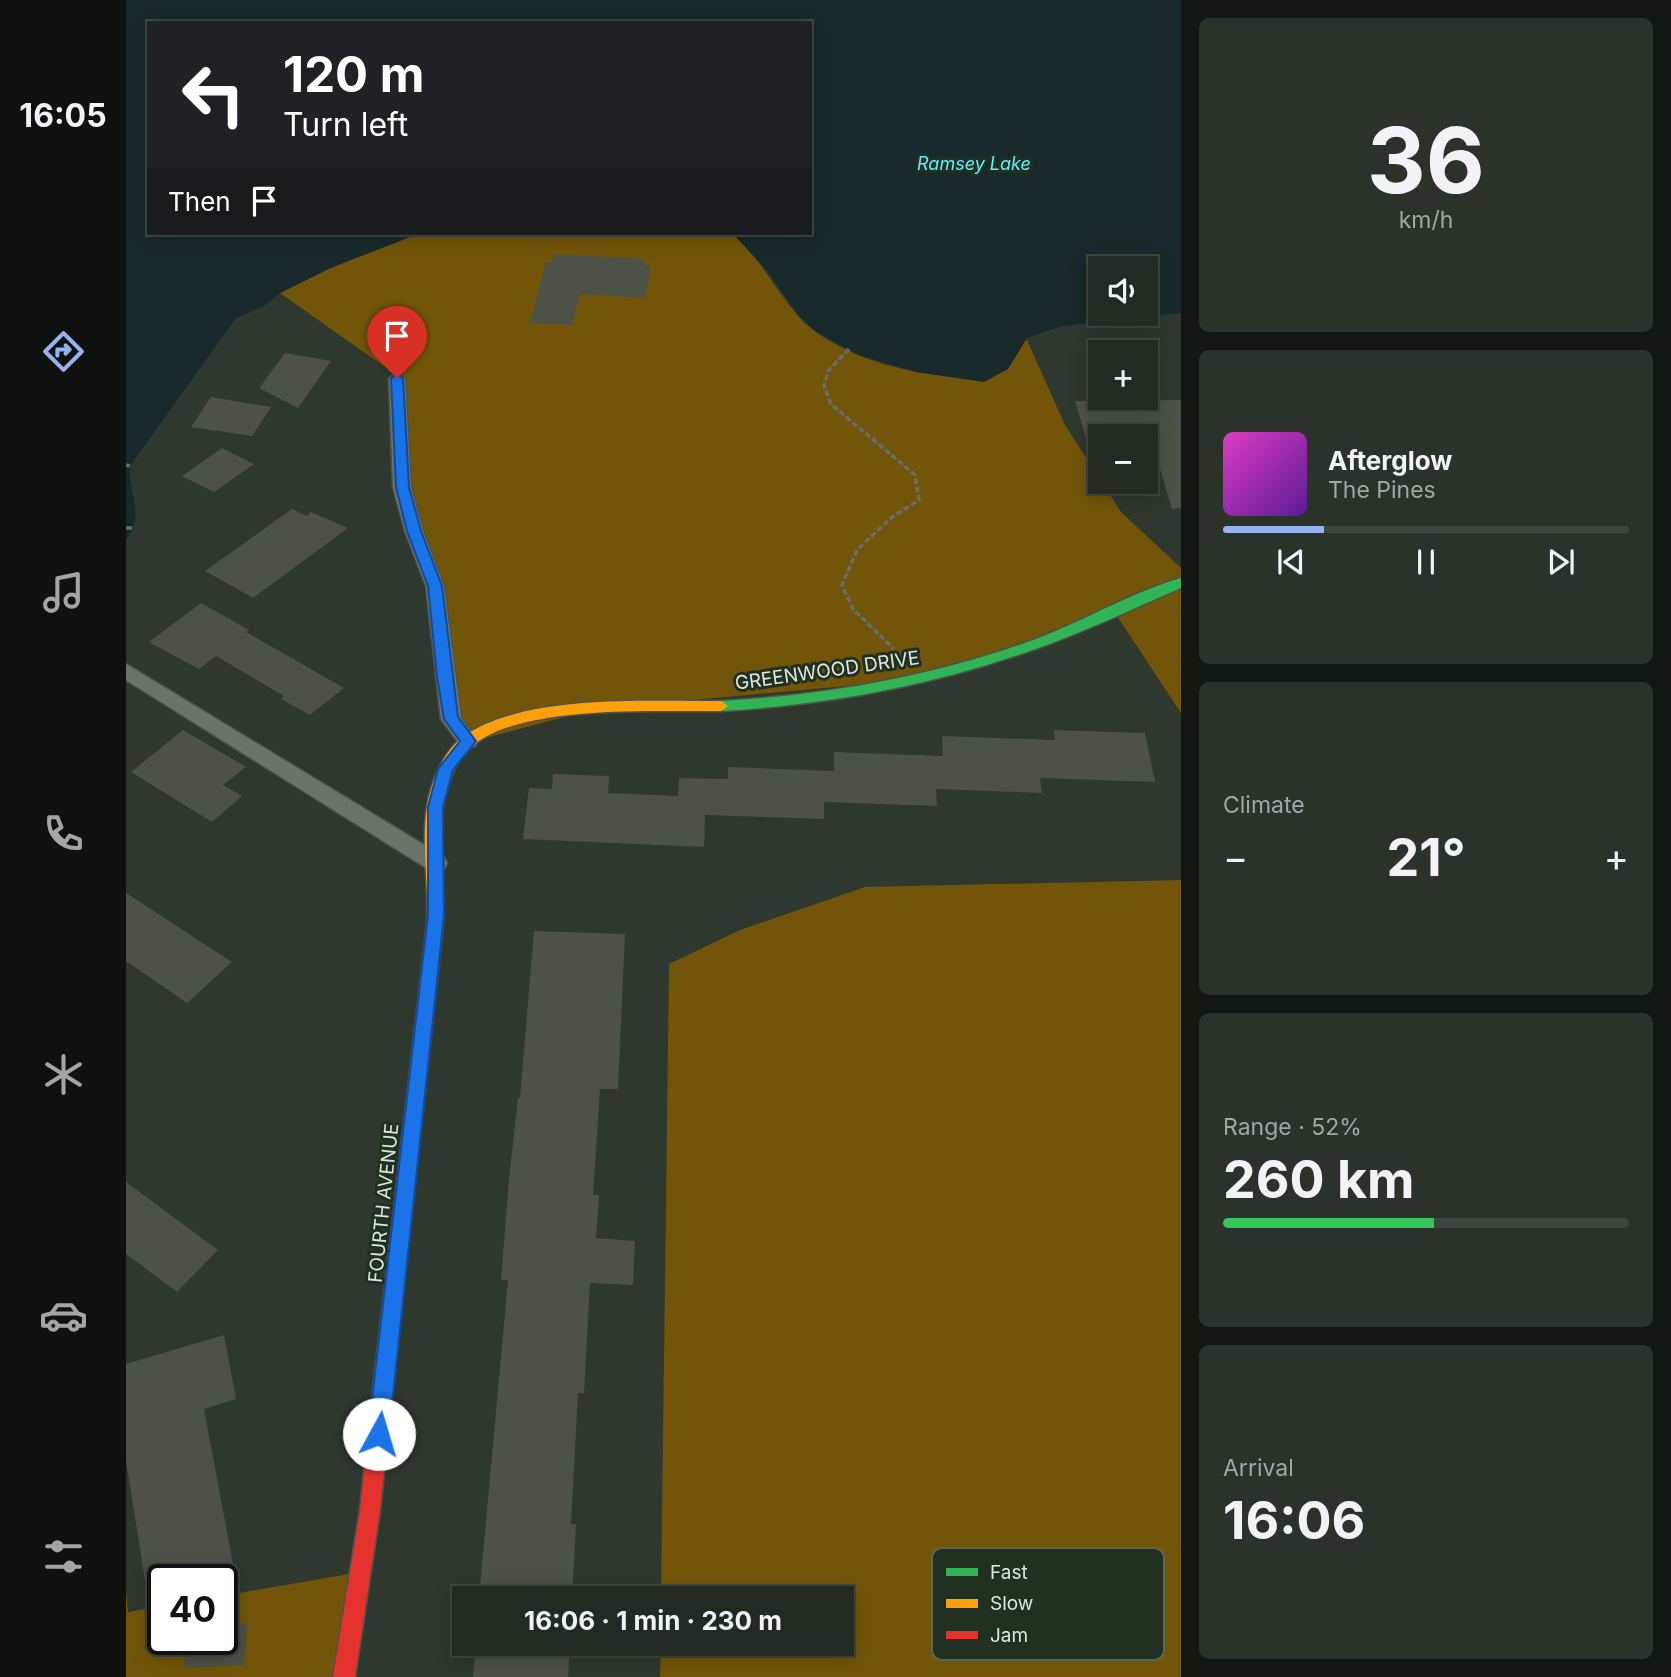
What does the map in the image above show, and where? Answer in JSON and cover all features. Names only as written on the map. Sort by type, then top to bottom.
[{"type":"street","name":"GREENWOOD DRIVE","points":[[468,741],[495,726],[520,717],[557,711],[752,704],[874,689],[1021,649],[1181,583]]},
{"type":"street","name":"FOURTH AVENUE","points":[[344,1677],[372,1497],[436,915],[435,807],[446,769],[468,741]]},
{"type":"lane","points":[[397,378],[402,487],[414,531],[435,586],[451,719],[468,741]]},
{"type":"lane","points":[[126,671],[436,863]]},
{"type":"path","points":[[849,349],[828,371],[824,386],[831,404],[915,475],[919,500],[891,519],[857,550],[842,584],[853,609],[925,677]]},
{"type":"path","points":[[126,528],[134,528]]},
{"type":"shaded area","points":[[415,235],[734,235],[811,329],[846,350],[866,358],[926,373],[952,375],[1008,369],[1026,338],[1065,425],[1088,461],[1088,494],[1109,494],[1121,512],[1181,568],[1181,713],[1115,613],[935,678],[594,709],[471,742],[453,718],[404,487],[399,377],[280,293],[331,268]]},
{"type":"shaded area","points":[[1181,880],[1181,1677],[660,1677],[661,1656],[854,1656],[854,1586],[661,1586],[669,964],[740,930],[865,887]]},
{"type":"shaded area","points":[[366,1571],[349,1677],[126,1677],[126,1592],[128,1612],[147,1609],[147,1655],[238,1655],[238,1593]]},
{"type":"water","name":"Ramsey Lake","points":[[126,0],[1181,0],[1181,313],[1158,316],[1158,256],[1088,256],[1088,323],[1062,326],[1027,338],[1008,369],[984,382],[916,372],[859,355],[815,331],[799,316],[765,268],[734,235],[812,235],[812,21],[147,21],[147,235],[415,235],[330,268],[280,293],[264,306],[236,318],[130,466],[135,521],[126,541]]},
{"type":"building","points":[[554,254],[645,259],[644,265],[651,265],[645,298],[580,294],[572,325],[530,323],[546,262],[552,262]]},
{"type":"building","points":[[285,353],[331,361],[298,408],[259,388]]},
{"type":"building","points":[[211,397],[271,407],[252,436],[191,427]]},
{"type":"building","points":[[1158,400],[1181,400],[1181,508],[1172,509],[1158,462],[1158,424],[1088,424],[1088,445],[1075,401],[1088,401],[1088,410],[1158,410]]},
{"type":"building","points":[[222,448],[254,464],[214,492],[182,476]]},
{"type":"building","points":[[292,509],[307,516],[311,512],[348,528],[253,598],[205,571]]},
{"type":"building","points":[[201,603],[344,688],[310,715],[281,699],[284,696],[216,656],[199,669],[149,642]]},
{"type":"building","points":[[183,730],[246,767],[223,785],[242,796],[212,822],[131,772]]},
{"type":"building","points":[[1054,730],[1145,733],[1155,782],[1040,778],[1042,793],[936,789],[937,806],[824,802],[824,819],[705,815],[704,847],[523,839],[529,788],[552,789],[553,774],[609,776],[608,793],[678,796],[679,778],[728,779],[728,767],[834,771],[834,752],[943,756],[942,736],[1055,740]]},
{"type":"building","points":[[126,893],[232,962],[187,1003],[126,961]]},
{"type":"building","points":[[534,931],[625,934],[618,1089],[600,1089],[593,1195],[599,1195],[596,1238],[635,1241],[633,1285],[590,1283],[584,1393],[578,1393],[571,1524],[576,1524],[573,1586],[480,1586],[508,1280],[501,1280],[509,1179],[520,1098]]},
{"type":"building","points":[[126,1182],[218,1250],[177,1292],[126,1254]]},
{"type":"building","points":[[224,1335],[236,1399],[204,1409],[233,1564],[147,1564],[147,1593],[126,1460],[126,1364]]},
{"type":"building","points":[[247,1623],[244,1665],[184,1668],[185,1655],[238,1655],[238,1624]]},
{"type":"building","points":[[475,1656],[569,1656],[568,1677],[473,1677]]},
{"type":"traffic: fast","points":[[721,706],[834,695],[945,672],[1039,643],[1181,583]]},
{"type":"traffic: fast","points":[[380,1415],[435,924]]},
{"type":"traffic: slow","points":[[435,924],[435,806],[446,770],[456,753],[469,740],[494,727],[556,712],[590,708],[721,706]]},
{"type":"traffic: jam","points":[[344,1677],[370,1510],[380,1415]]},
{"type":"route","points":[[379,1434],[436,915],[435,807],[446,769],[468,741],[451,719],[435,586],[414,531],[402,487],[397,378]]}]
